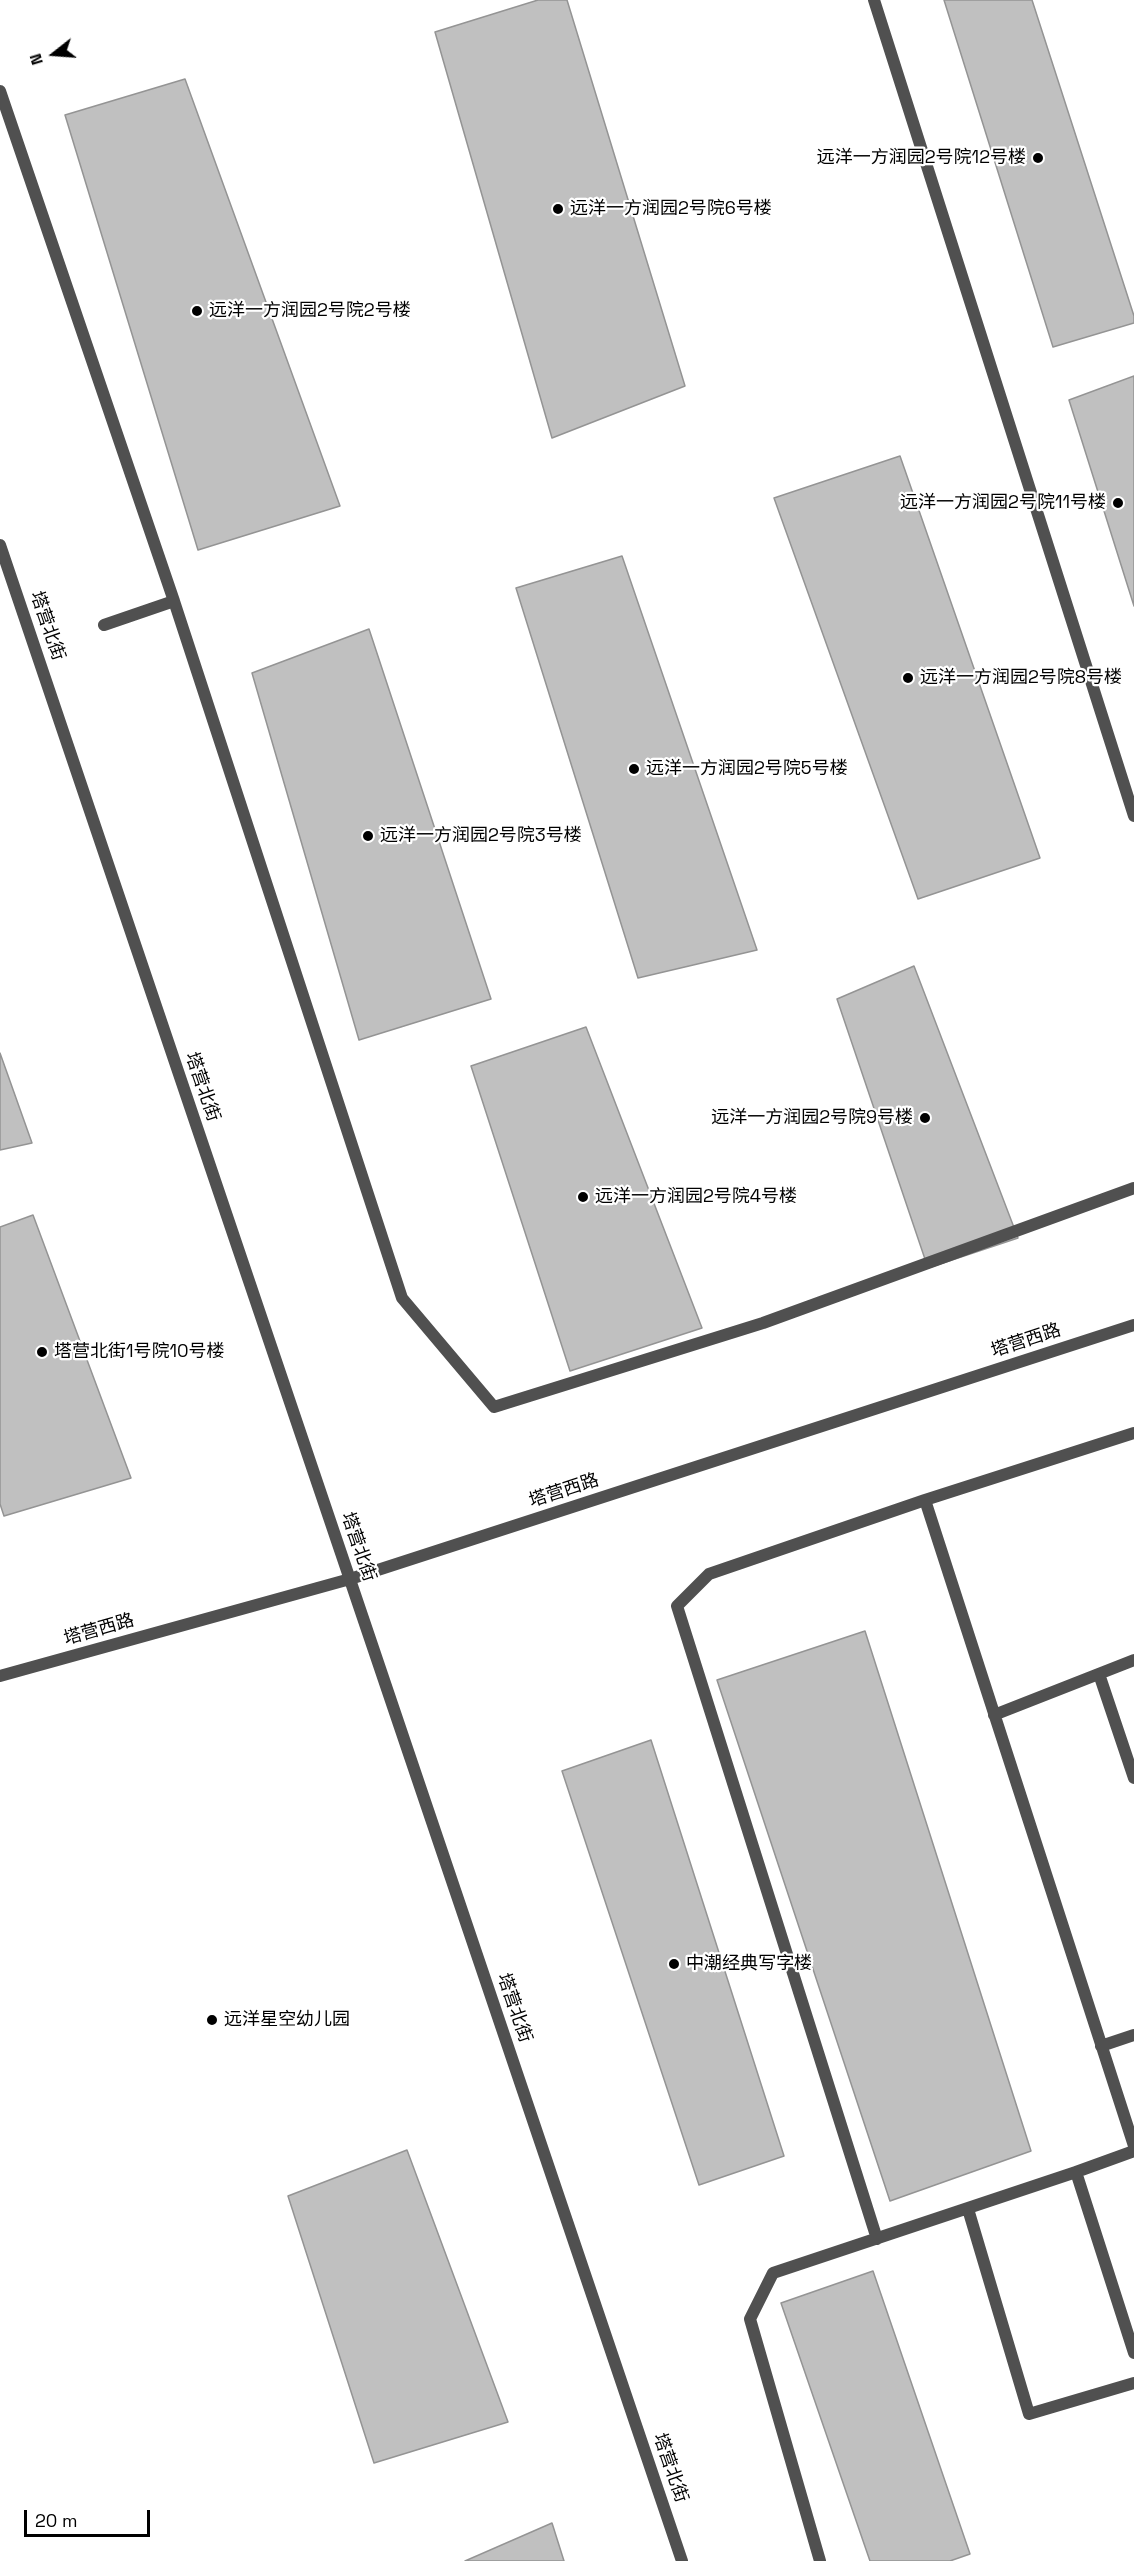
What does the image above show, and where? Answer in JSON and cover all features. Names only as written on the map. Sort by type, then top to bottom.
[{"type":"street","points":[[874,0],[1134,816]]},
{"type":"street","points":[[0,91],[174,602],[402,1298],[494,1407],[763,1323],[1134,1188]]},
{"type":"street","name":"塔营北街","points":[[0,545],[682,2561]]},
{"type":"street","points":[[104,625],[174,602]]},
{"type":"street","name":"塔营西路","points":[[0,1676],[350,1579],[1134,1325]]},
{"type":"street","points":[[877,2239],[677,1606],[709,1574],[925,1500],[1134,1433]]},
{"type":"street","points":[[925,1500],[1134,2146]]},
{"type":"street","points":[[994,1715],[1134,1660]]},
{"type":"street","points":[[1100,1674],[1134,1778]]},
{"type":"street","points":[[1101,2046],[1134,2036]]},
{"type":"street","points":[[820,2561],[750,2319],[773,2273],[968,2210],[1134,2151]]},
{"type":"street","points":[[1076,2172],[1134,2353]]},
{"type":"street","points":[[968,2210],[1029,2414],[1134,2383]]},
{"type":"building","name":"远洋一方润园2号院6号楼","points":[[538,0],[567,0],[685,386],[552,438],[435,32]]},
{"type":"building","name":"远洋一方润园2号院12号楼","points":[[944,0],[1032,0],[1134,316],[1134,323],[1053,347]]},
{"type":"building","name":"远洋一方润园2号院2号楼","points":[[185,79],[340,506],[198,550],[65,115]]},
{"type":"building","name":"远洋一方润园2号院11号楼","points":[[1134,376],[1134,606],[1069,400]]},
{"type":"building","name":"远洋一方润园2号院8号楼","points":[[900,456],[1040,858],[918,899],[774,498]]},
{"type":"building","name":"远洋一方润园2号院5号楼","points":[[622,556],[757,950],[638,978],[516,588]]},
{"type":"building","name":"远洋一方润园2号院3号楼","points":[[369,629],[491,999],[359,1040],[252,673]]},
{"type":"building","name":"远洋一方润园2号院9号楼","points":[[914,966],[1018,1238],[928,1268],[837,999]]},
{"type":"building","name":"远洋一方润园2号院4号楼","points":[[586,1027],[702,1328],[570,1371],[471,1066]]},
{"type":"building","points":[[0,1053],[32,1143],[0,1150]]},
{"type":"building","name":"塔营北街1号院10号楼","points":[[33,1215],[131,1478],[4,1516],[0,1504],[0,1227]]},
{"type":"building","points":[[865,1631],[1031,2151],[890,2201],[717,1680]]},
{"type":"building","name":"中潮经典写字楼","points":[[651,1740],[784,2156],[699,2185],[562,1771]]},
{"type":"building","points":[[407,2150],[508,2422],[374,2463],[288,2196]]},
{"type":"building","points":[[873,2271],[970,2554],[950,2561],[870,2561],[781,2303]]},
{"type":"building","points":[[552,2523],[564,2561],[465,2561]]},
{"type":"place","name":"远洋一方润园2号院12号楼","points":[[1038,158]]},
{"type":"place","name":"远洋一方润园2号院6号楼","points":[[558,209]]},
{"type":"place","name":"远洋一方润园2号院2号楼","points":[[197,311]]},
{"type":"place","name":"远洋一方润园2号院11号楼","points":[[1118,503]]},
{"type":"place","name":"远洋一方润园2号院8号楼","points":[[908,678]]},
{"type":"place","name":"远洋一方润园2号院5号楼","points":[[634,769]]},
{"type":"place","name":"远洋一方润园2号院3号楼","points":[[368,836]]},
{"type":"place","name":"远洋一方润园2号院9号楼","points":[[925,1118]]},
{"type":"place","name":"远洋一方润园2号院4号楼","points":[[583,1197]]},
{"type":"place","name":"塔营北街1号院10号楼","points":[[42,1352]]},
{"type":"place","name":"中潮经典写字楼","points":[[674,1964]]},
{"type":"place","name":"远洋星空幼儿园","points":[[212,2020]]}]
